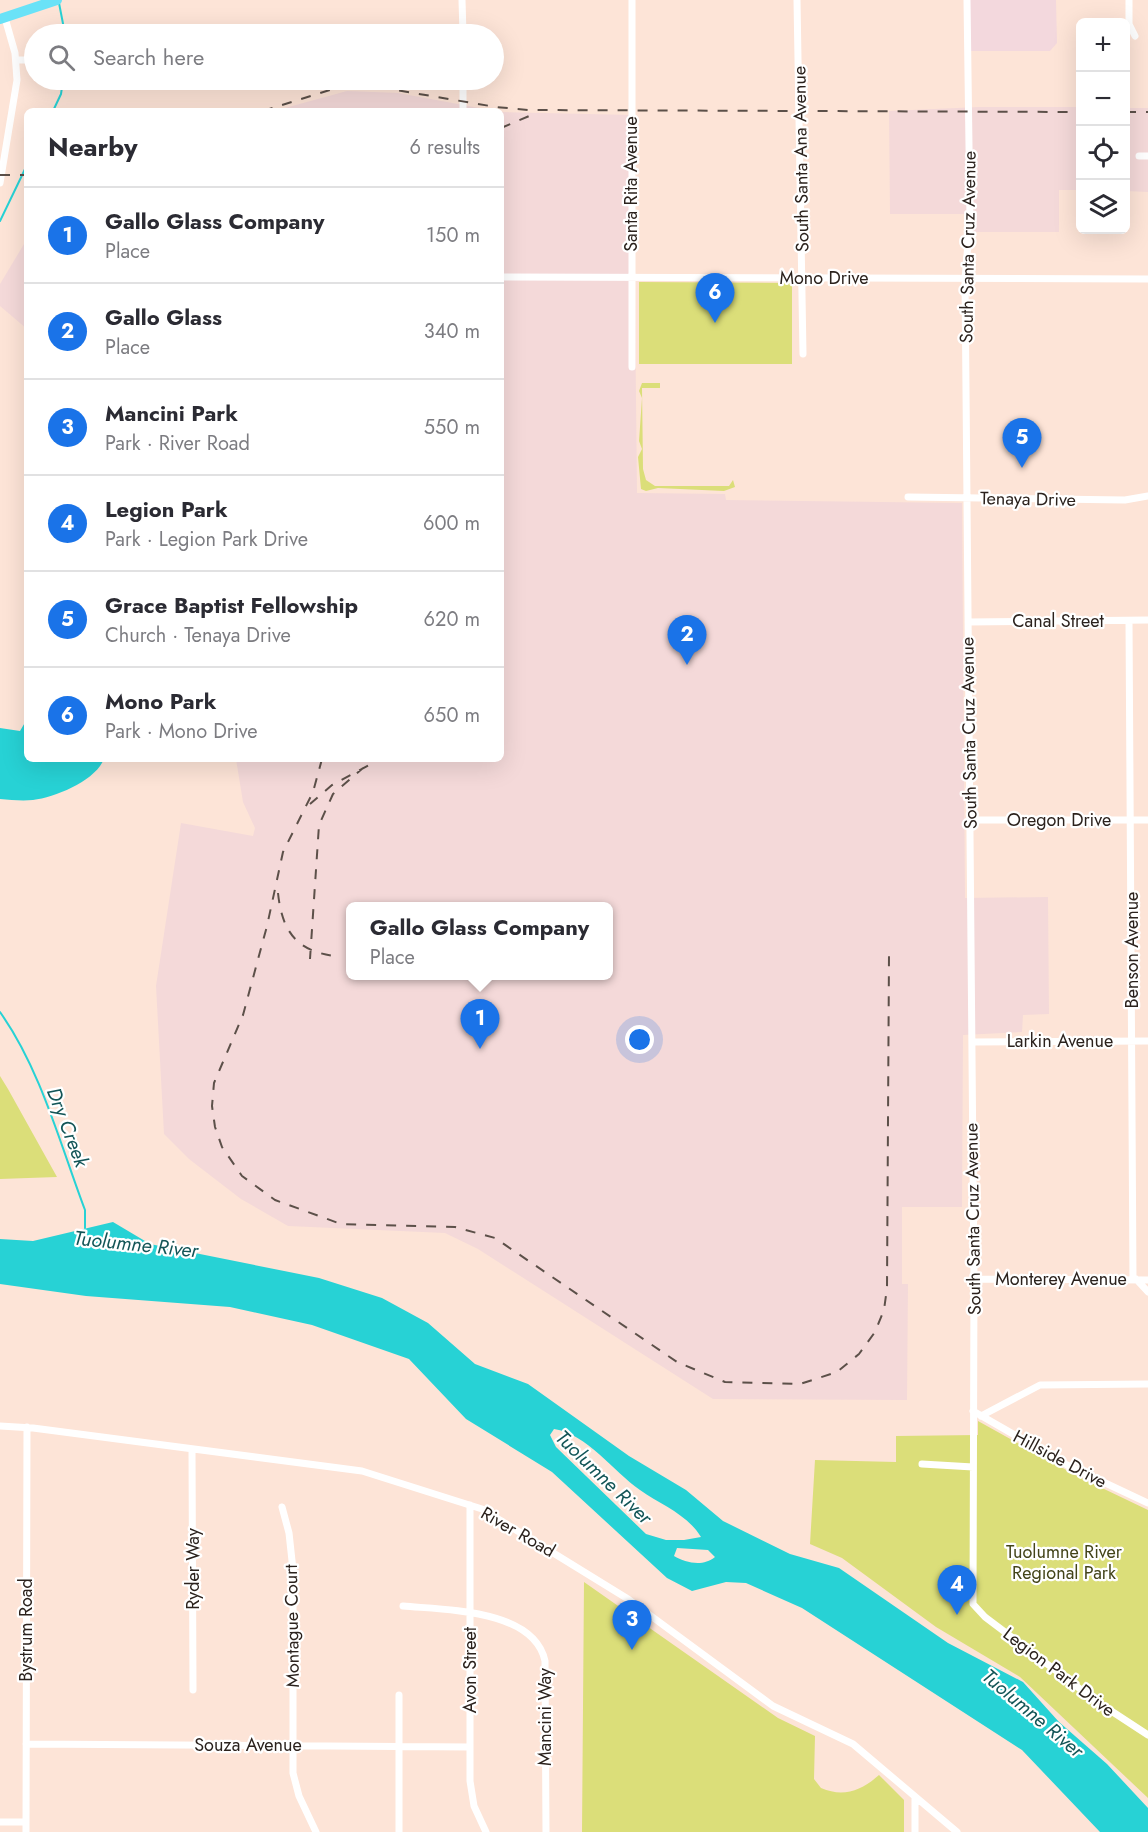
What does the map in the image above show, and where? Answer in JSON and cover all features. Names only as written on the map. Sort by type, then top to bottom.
[{"type":"main road","points":[[3,18],[57,0]]},
{"type":"street","points":[[462,0],[463,24]]},
{"type":"street","name":"Santa Rita Avenue","points":[[632,0],[632,367]]},
{"type":"street","name":"South Santa Ana Avenue","points":[[797,0],[804,354]]},
{"type":"street","name":"South Santa Cruz Avenue","points":[[967,0],[970,219],[965,279],[974,1279],[973,1604]]},
{"type":"street","points":[[1129,0],[1129,24],[1135,36]]},
{"type":"street","points":[[0,183],[16,88],[16,60],[3,18]]},
{"type":"street","points":[[16,60],[24,60]]},
{"type":"street","points":[[463,90],[463,108]]},
{"type":"street","points":[[1138,156],[1148,156]]},
{"type":"street","name":"Mono Drive","points":[[504,277],[1148,279]]},
{"type":"street","name":"Tenaya Drive","points":[[908,497],[1125,500],[1148,496]]},
{"type":"street","name":"Benson Avenue","points":[[1129,621],[1134,1280]]},
{"type":"street","name":"Canal Street","points":[[968,622],[1148,621]]},
{"type":"street","name":"Oregon Drive","points":[[970,820],[1148,820]]},
{"type":"street","name":"Larkin Avenue","points":[[972,1041],[1148,1041]]},
{"type":"street","name":"Monterey Avenue","points":[[974,1279],[1148,1280]]},
{"type":"street","points":[[1134,1280],[1148,1292]]},
{"type":"street","points":[[981,1416],[1040,1385],[1148,1384]]},
{"type":"street","name":"Hillside Drive","points":[[973,1411],[1067,1465],[1148,1503]]},
{"type":"street","name":"River Road","points":[[0,1426],[27,1427],[362,1471],[482,1509],[628,1599],[772,1706],[853,1744],[957,1832]]},
{"type":"street","name":"Bystrum Road","points":[[26,1832],[27,1427]]},
{"type":"street","name":"Ryder Way","points":[[192,1449],[194,1690]]},
{"type":"street","points":[[922,1464],[973,1467]]},
{"type":"street","name":"Avon Street","points":[[470,1506],[471,1793],[486,1832]]},
{"type":"street","name":"Montague Court","points":[[282,1507],[289,1533],[293,1570],[293,1746],[296,1785],[316,1832]]},
{"type":"street","name":"Legion Park Drive","points":[[973,1604],[985,1617],[1087,1694],[1148,1735]]},
{"type":"street","name":"Mancini Way","points":[[403,1606],[498,1617],[531,1637],[544,1654],[546,1832]]},
{"type":"street","points":[[399,1695],[399,1832]]},
{"type":"street","name":"Souza Avenue","points":[[26,1744],[470,1747]]},
{"type":"street","points":[[915,1798],[915,1832]]},
{"type":"street","points":[[0,1822],[26,1822]]},
{"type":"shaded area","points":[[969,0],[1056,0],[1057,43],[1050,51],[971,51]]},
{"type":"shaded area","points":[[347,91],[398,93],[480,108],[285,108]]},
{"type":"shaded area","points":[[979,107],[1076,107],[1076,190],[1059,190],[1059,232],[970,232],[970,214],[890,214],[889,111]]},
{"type":"shaded area","points":[[1130,108],[1148,108],[1148,192],[1130,191]]},
{"type":"shaded area","points":[[504,112],[633,115],[637,493],[725,494],[726,500],[962,503],[965,898],[1048,897],[1049,1014],[1023,1015],[1022,1032],[963,1035],[962,1207],[902,1207],[902,1284],[908,1284],[907,1400],[713,1399],[478,1249],[445,1233],[288,1226],[241,1199],[189,1159],[164,1134],[156,986],[181,823],[253,836],[255,828],[243,802],[236,762],[504,762]]},
{"type":"shaded area","points":[[24,244],[24,326],[0,306],[0,284]]},
{"type":"green space","points":[[639,282],[792,283],[792,364],[639,364]]},
{"type":"green space","points":[[642,383],[660,383],[660,388],[642,388],[643,469],[646,480],[655,486],[729,486],[733,480],[735,487],[724,491],[658,488],[646,491],[641,489],[638,457],[642,449],[639,441],[642,398],[639,391]]},
{"type":"green space","points":[[0,1076],[8,1089],[57,1177],[0,1179]]},
{"type":"green space","name":"Tuolumne River Regional Park","points":[[978,1421],[1077,1476],[1148,1510],[1148,1798],[1020,1677],[936,1627],[842,1558],[810,1544],[815,1460],[896,1462],[896,1436],[978,1435]]},
{"type":"green space","points":[[584,1582],[778,1718],[815,1736],[814,1779],[821,1788],[837,1792],[852,1791],[866,1785],[879,1775],[904,1800],[904,1832],[582,1832]]},
{"type":"water","points":[[24,724],[24,762],[102,762],[84,781],[63,792],[33,800],[0,799],[0,728],[20,731]]},
{"type":"water","name":"Tuolumne River","points":[[113,1222],[150,1244],[319,1278],[382,1298],[428,1323],[475,1364],[528,1384],[629,1456],[686,1490],[723,1521],[790,1554],[839,1568],[948,1643],[1023,1682],[1059,1722],[1107,1764],[1148,1808],[1148,1832],[1100,1832],[1022,1750],[802,1608],[746,1583],[726,1582],[692,1591],[667,1578],[552,1472],[466,1419],[409,1359],[312,1325],[230,1307],[86,1296],[0,1284],[0,1239],[33,1241]],"holes":[[[554,1429],[566,1432],[589,1445],[640,1490],[689,1522],[701,1537],[666,1540],[646,1534],[556,1447],[550,1435]],[[677,1548],[708,1550],[715,1557],[700,1563],[684,1561],[674,1556]]]},
{"type":"waterway","name":"Dry Creek","points":[[59,3],[63,24]]},
{"type":"waterway","name":"Dry Creek","points":[[54,108],[62,90]]},
{"type":"waterway","name":"Dry Creek","points":[[0,221],[24,171]]},
{"type":"waterway","name":"Dry Creek","points":[[0,1012],[27,1058],[48,1108],[85,1210],[85,1228]]},
{"type":"railway","points":[[273,108],[330,90]]},
{"type":"railway","points":[[396,90],[496,107],[528,110],[1076,112]]},
{"type":"railway","points":[[1130,112],[1148,112]]},
{"type":"railway","points":[[504,127],[534,114]]},
{"type":"railway","points":[[0,175],[24,175]]},
{"type":"railway","points":[[321,762],[313,792],[283,852],[267,926],[243,1015],[214,1083],[212,1106],[215,1127],[222,1147],[242,1176],[275,1200],[341,1224],[455,1227],[495,1238],[677,1362],[725,1382],[800,1384],[837,1372],[859,1354],[875,1332],[884,1310],[887,1288],[889,953]]},
{"type":"railway","points":[[310,804],[332,785],[374,762]]},
{"type":"railway","points":[[310,959],[319,825],[333,794],[363,768]]},
{"type":"railway","points":[[278,893],[283,918],[293,937],[310,949],[335,956]]},
{"type":"place","name":"Mono Park","points":[[715,323]]},
{"type":"place","name":"Grace Baptist Fellowship","points":[[1022,468]]},
{"type":"place","name":"Gallo Glass","points":[[687,665]]},
{"type":"place","name":"Gallo Glass Company","points":[[480,1049]]},
{"type":"place","name":"Legion Park","points":[[957,1615]]},
{"type":"place","name":"Mancini Park","points":[[632,1650]]}]
